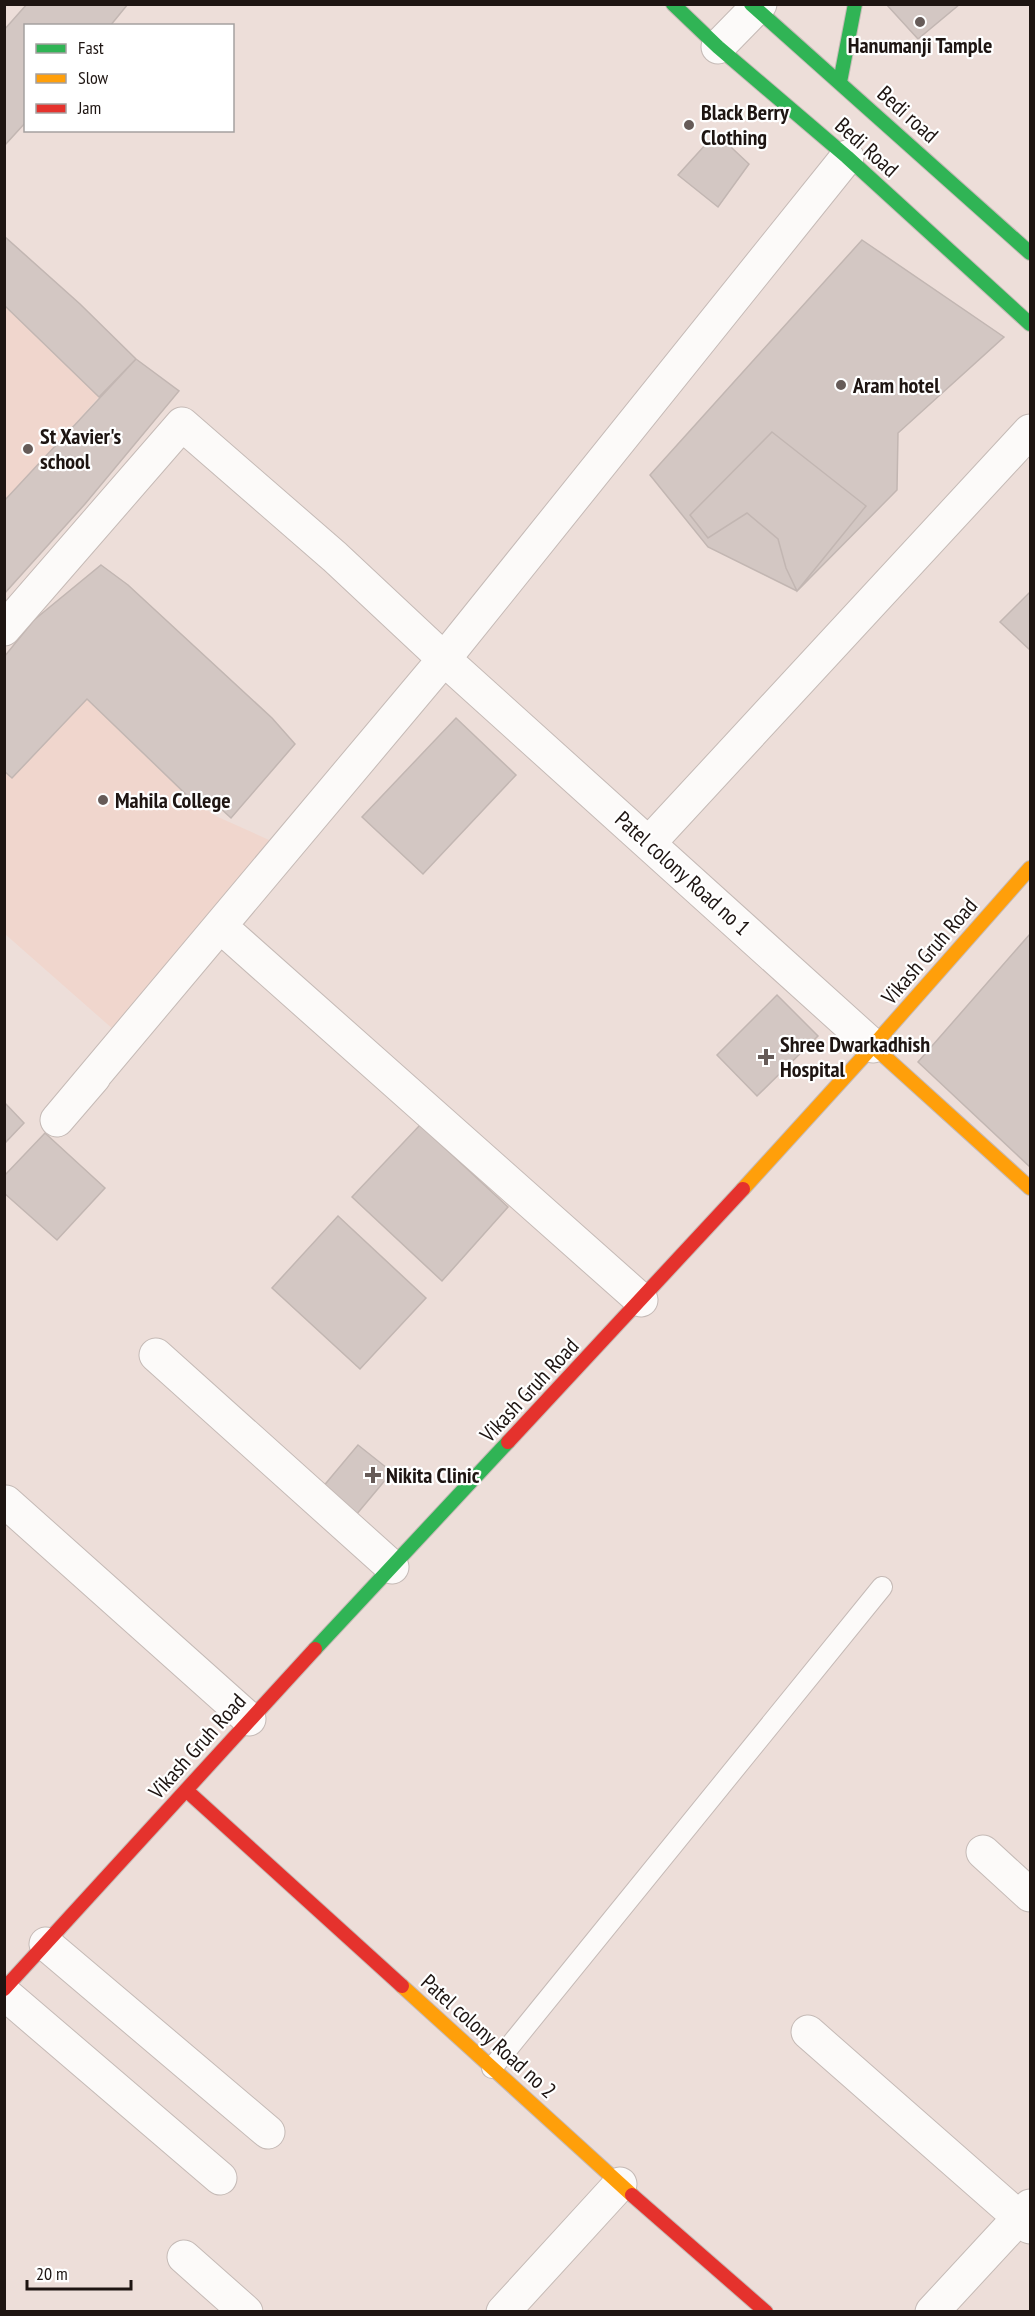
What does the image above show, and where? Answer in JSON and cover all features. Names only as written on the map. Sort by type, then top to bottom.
[{"type":"street","name":"Bedi Road","points":[[673,4],[718,47],[847,157],[1030,324]]},
{"type":"street","points":[[840,82],[855,4]]},
{"type":"street","points":[[718,47],[756,6]]},
{"type":"street","name":"Bedi road","points":[[756,6],[1030,253]]},
{"type":"street","points":[[94,1077],[444,659],[847,157]]},
{"type":"street","name":"Patel colony Road no 1","points":[[4,629],[182,424],[335,557],[444,659],[1030,1188]]},
{"type":"street","points":[[649,843],[1030,431]]},
{"type":"street","name":"Vikash Gruh Road","points":[[4,1991],[249,1719],[641,1300],[873,1046],[1030,868]]},
{"type":"street","points":[[220,926],[641,1300]]},
{"type":"street","points":[[156,1355],[392,1567]]},
{"type":"street","points":[[6,1502],[249,1719]]},
{"type":"street","name":"Patel colony Road no 2","points":[[186,1790],[620,2184],[766,2312]]},
{"type":"street","points":[[983,1852],[1030,1894]]},
{"type":"street","points":[[46,1944],[268,2132]]},
{"type":"street","points":[[4,1991],[220,2178]]},
{"type":"street","points":[[808,2032],[1027,2217],[932,2312]]},
{"type":"street","points":[[503,2312],[620,2184]]},
{"type":"street","points":[[184,2257],[246,2312]]},
{"type":"lane","points":[[492,2068],[882,1587]]},
{"type":"shaded area","name":"St Xavier's school","points":[[5,305],[99,397],[5,501]]},
{"type":"shaded area","name":"Mahila College","points":[[101,565],[128,585],[272,718],[295,744],[231,818],[208,797],[196,803],[218,817],[287,848],[114,1030],[5,934],[5,657],[34,620]]},
{"type":"building","points":[[27,4],[128,4],[112,24],[24,24],[24,124],[4,146],[4,30]]},
{"type":"building","name":"Hanumanji Tample","points":[[886,4],[960,4],[918,39]]},
{"type":"building","points":[[716,133],[749,164],[718,207],[678,175]]},
{"type":"building","points":[[4,236],[80,304],[136,359],[99,397],[4,305]]},
{"type":"building","name":"Aram hotel","points":[[862,240],[1004,337],[898,433],[897,490],[797,591],[708,547],[650,475]]},
{"type":"building","points":[[136,359],[179,391],[85,504],[4,594],[4,501]]},
{"type":"building","points":[[772,432],[866,506],[797,591],[786,568],[778,539],[747,513],[708,538],[690,515]]},
{"type":"building","points":[[101,565],[128,585],[272,718],[295,744],[231,818],[208,797],[195,803],[87,699],[12,778],[4,771],[4,657],[34,620]]},
{"type":"building","points":[[1030,592],[1030,650],[1000,622]]},
{"type":"building","points":[[456,718],[516,775],[423,874],[362,817]]},
{"type":"building","points":[[1030,934],[1030,1167],[918,1062]]},
{"type":"building","points":[[777,995],[818,1036],[757,1096],[717,1055]]},
{"type":"building","points":[[4,1102],[24,1123],[4,1144]]},
{"type":"building","points":[[420,1125],[508,1207],[442,1281],[352,1197]]},
{"type":"building","points":[[45,1133],[105,1188],[57,1240],[4,1193],[4,1176]]},
{"type":"building","points":[[338,1216],[426,1298],[360,1369],[272,1288]]},
{"type":"building","points":[[358,1445],[392,1472],[356,1515],[322,1488]]},
{"type":"traffic: fast","points":[[673,4],[718,47],[847,157],[1030,324]]},
{"type":"traffic: fast","points":[[751,4],[1030,253]]},
{"type":"traffic: fast","points":[[840,82],[855,4]]},
{"type":"traffic: fast","points":[[315,1649],[508,1442]]},
{"type":"traffic: slow","points":[[743,1189],[1030,868]]},
{"type":"traffic: slow","points":[[873,1046],[1030,1188]]},
{"type":"traffic: slow","points":[[402,1986],[632,2195]]},
{"type":"traffic: jam","points":[[508,1442],[743,1189]]},
{"type":"traffic: jam","points":[[4,1989],[315,1649]]},
{"type":"traffic: jam","points":[[186,1790],[402,1986]]},
{"type":"traffic: jam","points":[[632,2195],[766,2312]]},
{"type":"place","name":"Hanumanji Tample","points":[[920,22]]},
{"type":"place","name":"Black Berry Clothing","points":[[689,125]]},
{"type":"place","name":"Aram hotel","points":[[841,385]]},
{"type":"place","name":"St Xavier's school","points":[[28,449]]},
{"type":"place","name":"Mahila College","points":[[103,800]]},
{"type":"place","name":"Shree Dwarkadhish Hospital","points":[[766,1057]]},
{"type":"place","name":"Nikita Clinic","points":[[373,1475]]}]
